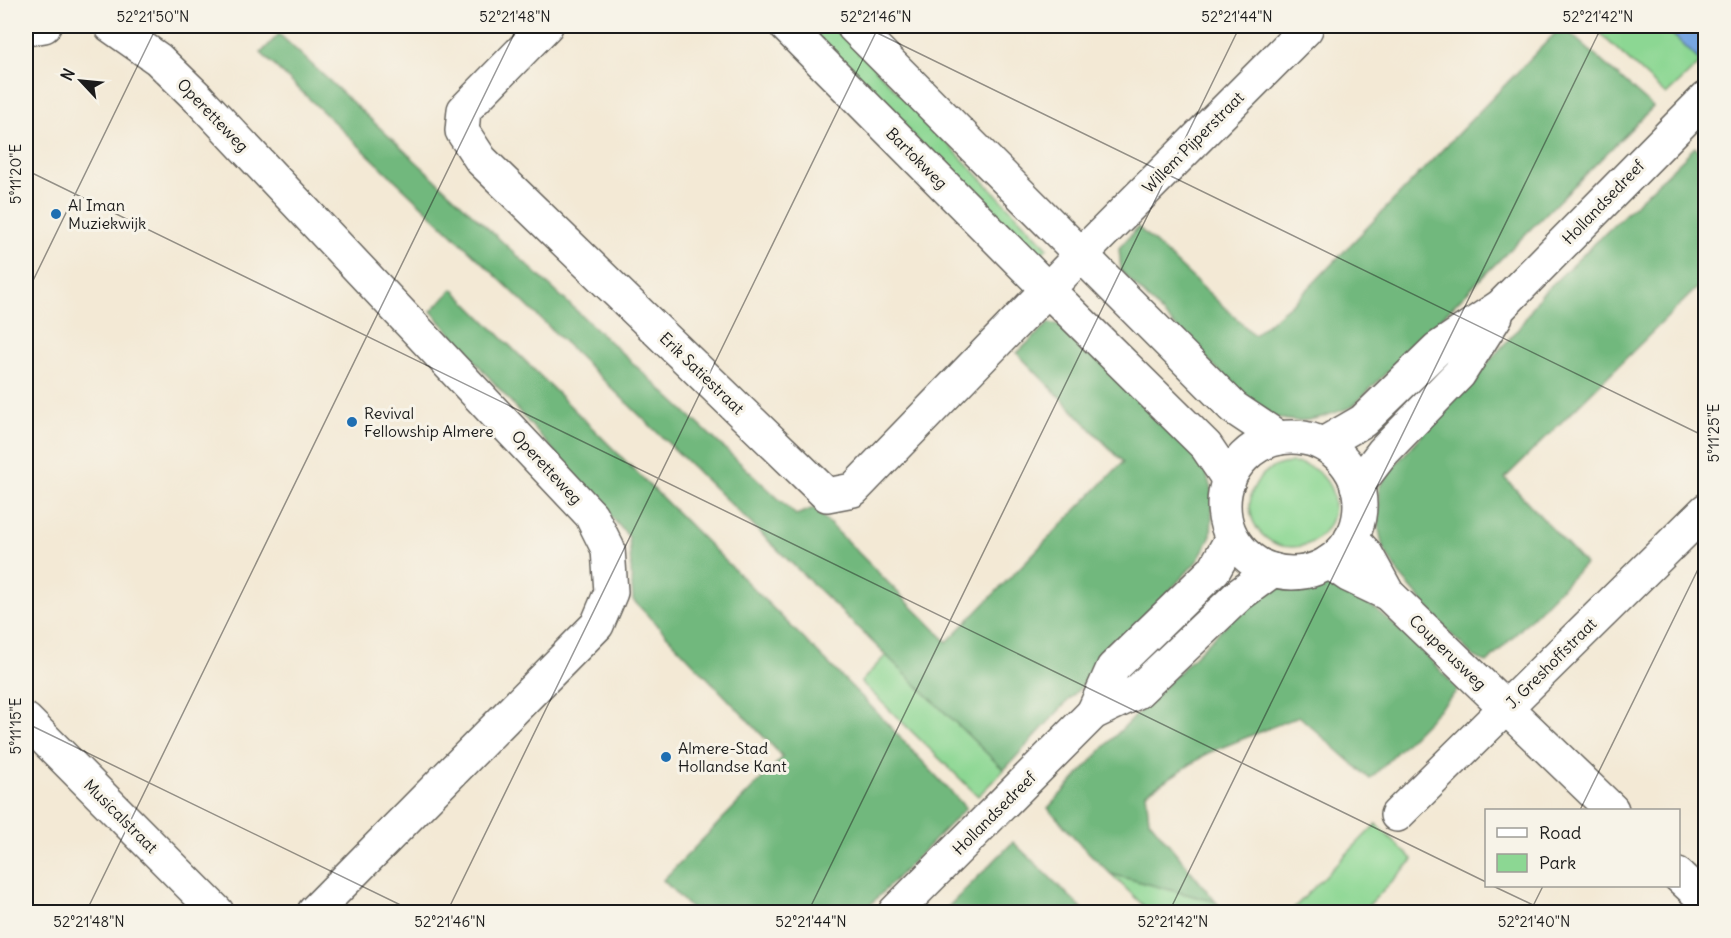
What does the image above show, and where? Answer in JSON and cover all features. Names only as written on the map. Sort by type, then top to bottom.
[{"type":"street","points":[[26,29],[44,26]]},
{"type":"street","name":"Operetteweg","points":[[111,26],[158,59],[224,125],[591,515],[608,549],[611,592],[597,625],[314,912]]},
{"type":"street","name":"Erik Satiestraat","points":[[546,26],[464,110],[462,131],[481,160],[828,495],[853,490],[1048,290]]},
{"type":"street","name":"Bartokweg","points":[[786,26],[1206,446],[1229,480]]},
{"type":"street","points":[[853,26],[1234,408],[1279,438]]},
{"type":"street","name":"Willem Pijperstraat","points":[[1080,256],[1306,27]]},
{"type":"street","name":"Hollandsedreef","points":[[1358,486],[1383,452],[1459,374],[1502,306],[1706,98]]},
{"type":"street","points":[[1048,290],[1080,256]]},
{"type":"street","name":"Hollandsedreef","points":[[1323,444],[1363,421],[1437,349],[1502,306]]},
{"type":"street","points":[[1301,437],[1323,444],[1341,457],[1358,486],[1360,508],[1351,538],[1344,549],[1329,562],[1306,572],[1283,573],[1252,560],[1232,538],[1224,513],[1229,480],[1240,461],[1258,446],[1279,438],[1301,437]]},
{"type":"street","name":"J. Greshoffstraat","points":[[1397,815],[1706,510]]},
{"type":"street","name":"Hollandsedreef","points":[[895,912],[1092,713],[1113,668],[1214,570],[1232,538]]},
{"type":"street","name":"Couperusweg","points":[[1351,538],[1366,554],[1388,594],[1611,809]]},
{"type":"street","name":"Couperusweg","points":[[1329,562],[1348,575],[1388,594]]},
{"type":"street","name":"Hollandsedreef","points":[[1092,713],[1137,692],[1239,595],[1273,570]]},
{"type":"street","name":"Musicalstraat","points":[[26,720],[217,912]]},
{"type":"street","points":[[1680,877],[1706,901]]},
{"type":"green space","points":[[805,26],[834,26],[1048,248],[1034,258]]},
{"type":"green space","points":[[1562,26],[1653,107],[1352,407],[1315,419],[1294,421],[1257,410],[1121,271],[1119,248],[1138,227],[1254,335],[1299,298]]},
{"type":"green space","points":[[1592,26],[1664,26],[1701,62],[1666,95]]},
{"type":"green space","points":[[279,34],[796,515],[814,508],[947,642],[1123,462],[1017,353],[1049,323],[1068,326],[1203,461],[1213,496],[1211,536],[1198,560],[1004,770],[512,291],[261,53]]},
{"type":"green space","points":[[1695,147],[1705,157],[1705,280],[1505,478],[1585,564],[1487,663],[1473,656],[1450,633],[1399,574],[1383,548],[1379,530],[1379,487],[1395,465],[1519,328],[1541,295]]},
{"type":"green space","points":[[453,289],[866,701],[966,808],[863,912],[694,912],[663,880],[783,757],[633,600],[629,537],[431,311]]},
{"type":"green space","points":[[1292,463],[1315,470],[1327,482],[1334,505],[1327,528],[1315,540],[1292,547],[1269,540],[1257,528],[1250,505],[1257,482],[1269,470]]},
{"type":"green space","points":[[1331,582],[1376,609],[1420,648],[1458,690],[1370,779],[1299,716],[1208,753],[1146,793],[1149,820],[1216,902],[1111,874],[1048,808],[1109,742],[1249,602],[1273,586],[1301,590]]},
{"type":"green space","points":[[886,655],[1004,770],[978,796],[861,682]]},
{"type":"green space","points":[[1376,824],[1413,860],[1362,912],[1290,912]]},
{"type":"green space","points":[[1013,842],[1086,912],[943,912]]},
{"type":"green space","points":[[1111,874],[1216,902],[1225,912],[1150,912]]},
{"type":"water","points":[[1664,26],[1705,26],[1705,67],[1701,62]]},
{"type":"place","name":"Al Iman Muziekwijk","points":[[56,214]]},
{"type":"place","name":"Revival Fellowship Almere","points":[[352,422]]},
{"type":"place","name":"Almere-Stad Hollandse Kant","points":[[666,757]]}]
